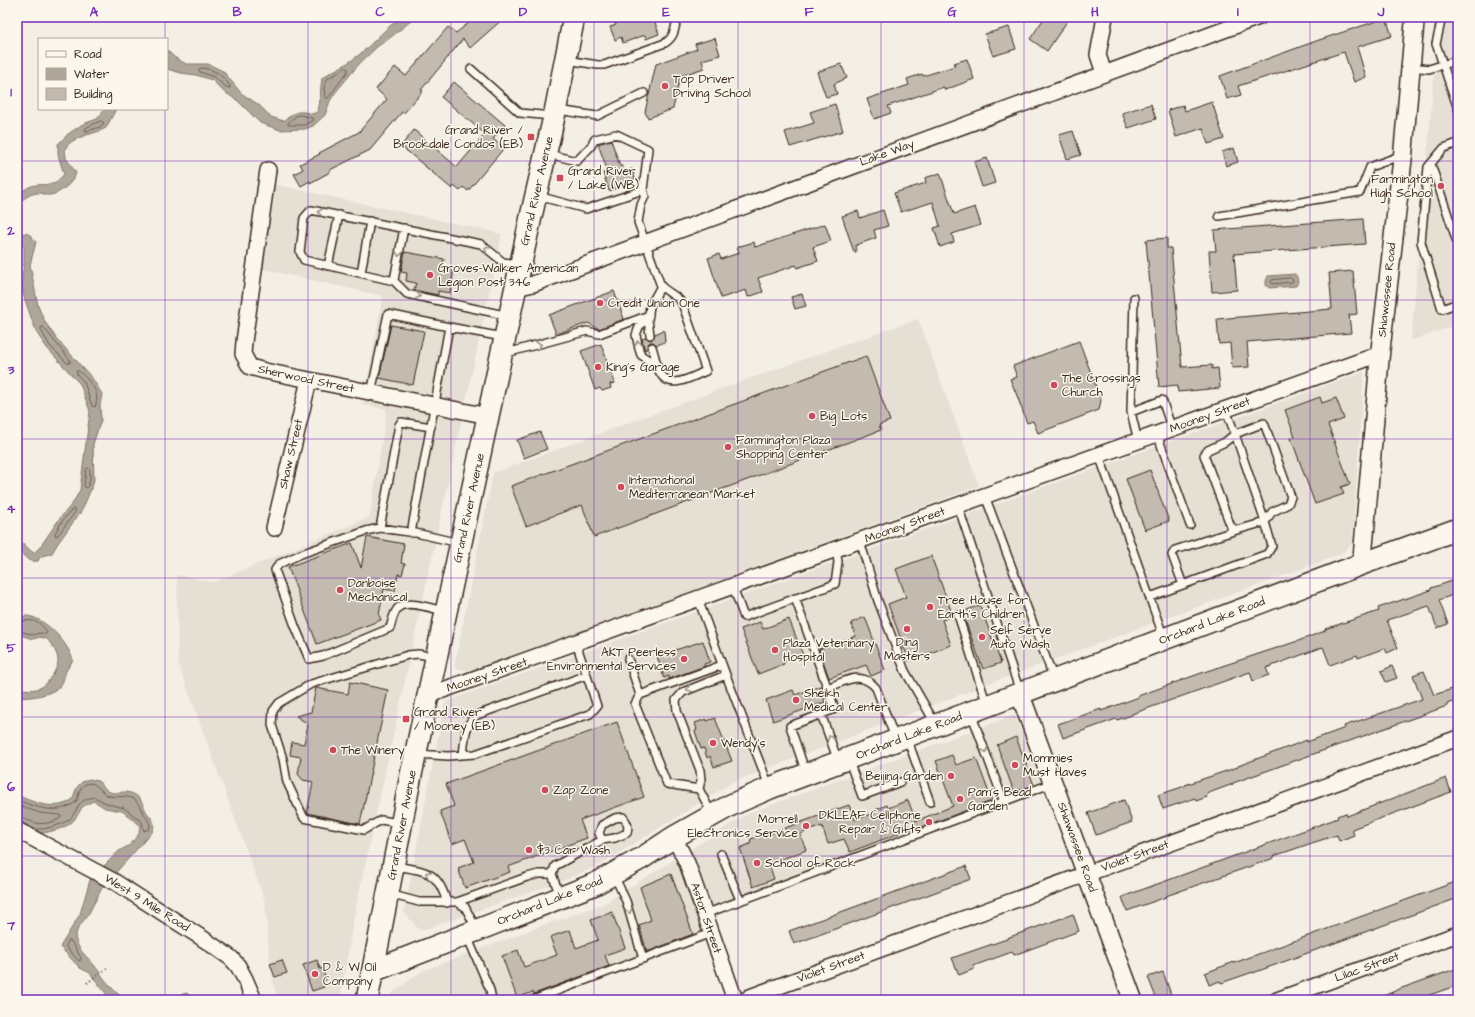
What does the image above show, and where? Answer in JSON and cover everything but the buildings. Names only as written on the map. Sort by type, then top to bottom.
[{"type":"main road","name":"Grand River Avenue","points":[[367,1000],[416,754],[503,346],[555,113],[574,17]]},
{"type":"main road","name":"Orchard Lake Road","points":[[373,971],[595,884],[642,858],[712,815],[770,788],[1458,529]]},
{"type":"street","points":[[1104,73],[1098,55],[1105,17]]},
{"type":"street","name":"Lake Way","points":[[516,288],[533,284],[646,243],[782,191],[1259,17]]},
{"type":"street","name":"Shiawassee Road","points":[[1362,564],[1380,354],[1403,155],[1415,17]]},
{"type":"street","name":"Sherwood Street","points":[[268,170],[244,342],[243,354],[250,367],[488,416]]},
{"type":"street","name":"Mooney Street","points":[[429,695],[1380,354]]},
{"type":"street","name":"Shaw Street","points":[[274,528],[309,380]]},
{"type":"street","name":"Shiawassee Road","points":[[1020,694],[1133,1000]]},
{"type":"street","name":"Violet Street","points":[[746,1000],[750,997],[784,984],[1458,738]]},
{"type":"street","name":"West 9 Mile Road","points":[[19,836],[115,882],[231,958],[238,966],[254,1000]]},
{"type":"street","name":"Astor Street","points":[[674,837],[687,863],[735,1000]]},
{"type":"street","name":"Lilac Street","points":[[1277,1000],[1458,934]]},
{"type":"lane","points":[[566,60],[598,65],[604,64],[665,43],[674,33],[677,17]]},
{"type":"lane","points":[[1442,17],[1436,44],[1458,109]]},
{"type":"lane","points":[[1410,67],[1429,69],[1458,60]]},
{"type":"lane","points":[[471,69],[520,113],[555,113],[597,116],[644,93]]},
{"type":"lane","points":[[546,153],[577,161],[591,146],[595,139],[616,134],[648,149],[643,190],[645,196],[641,205],[638,222],[661,286],[675,295],[682,303],[706,371],[678,382],[670,382],[665,379],[659,371],[652,347]]},
{"type":"lane","points":[[1458,143],[1444,148],[1428,167],[1421,242],[1442,309],[1458,303]]},
{"type":"lane","points":[[1219,216],[1360,192],[1370,167],[1403,155]]},
{"type":"lane","points":[[1431,164],[1458,245]]},
{"type":"lane","points":[[536,196],[586,209],[643,190]]},
{"type":"lane","points":[[510,316],[407,294],[394,280],[304,260],[300,252],[304,218],[311,210],[481,244],[503,262],[521,264]]},
{"type":"lane","points":[[328,266],[339,215]]},
{"type":"lane","points":[[361,273],[370,222]]},
{"type":"lane","points":[[394,280],[404,228]]},
{"type":"lane","points":[[650,336],[650,306],[661,286]]},
{"type":"lane","points":[[1134,298],[1131,412],[1138,441]]},
{"type":"lane","points":[[371,393],[388,314],[449,327],[503,346],[587,331],[599,334],[649,315]]},
{"type":"lane","points":[[649,315],[639,327],[636,335],[642,355],[658,366]]},
{"type":"lane","points":[[411,533],[449,327]]},
{"type":"lane","points":[[1131,412],[1162,400],[1172,429]]},
{"type":"lane","points":[[1150,598],[1267,554],[1272,546],[1226,410]]},
{"type":"lane","points":[[380,528],[399,425],[401,422],[406,422],[431,427]]},
{"type":"lane","points":[[1182,585],[1172,555],[1175,550],[1265,522],[1272,512],[1288,504],[1291,497],[1264,422],[1235,434],[1225,442],[1208,450],[1204,455],[1231,527],[1237,530]]},
{"type":"lane","points":[[1157,434],[1190,525]]},
{"type":"lane","points":[[1099,455],[1165,639]]},
{"type":"lane","points":[[985,496],[1055,681]]},
{"type":"lane","points":[[958,506],[1020,694]]},
{"type":"lane","points":[[447,612],[407,603],[399,606],[394,612],[390,628],[323,656],[309,659],[295,626],[275,570],[279,564],[301,554],[366,531],[380,528],[461,544]]},
{"type":"lane","points":[[860,541],[878,601],[905,671],[937,726]]},
{"type":"lane","points":[[733,587],[744,617],[835,584],[838,562],[836,549]]},
{"type":"lane","points":[[795,598],[835,709],[790,726],[807,774]]},
{"type":"lane","points":[[698,599],[726,676],[770,788]]},
{"type":"lane","points":[[958,616],[980,710],[1004,802]]},
{"type":"lane","points":[[416,754],[475,754],[590,714],[597,706],[576,643]]},
{"type":"lane","points":[[403,824],[381,820],[364,830],[304,818],[287,782],[283,759],[272,725],[273,711],[280,703],[311,684],[408,655],[418,654],[437,657]]},
{"type":"lane","points":[[628,659],[640,695]]},
{"type":"lane","points":[[699,789],[667,784],[635,704],[640,695],[722,665]]},
{"type":"lane","points":[[463,755],[467,727],[469,721],[473,718],[587,675]]},
{"type":"lane","points":[[712,815],[699,789],[701,780],[700,770],[677,711],[676,700],[683,692],[726,676]]},
{"type":"lane","points":[[828,688],[855,678],[862,678],[872,682],[902,739],[930,802]]},
{"type":"lane","points":[[821,714],[843,761],[862,796],[900,782]]},
{"type":"lane","points":[[705,914],[1053,783]]},
{"type":"lane","points":[[560,899],[552,874],[555,866],[602,840]]},
{"type":"lane","points":[[722,854],[740,900]]},
{"type":"lane","points":[[394,866],[425,871],[433,876],[440,885],[447,903]]},
{"type":"lane","points":[[388,894],[419,902],[457,902],[527,877],[539,874],[552,874]]},
{"type":"lane","points":[[614,874],[626,901],[643,959]]},
{"type":"lane","points":[[457,902],[465,907],[492,1000]]},
{"type":"lane","points":[[533,1000],[711,933]]},
{"type":"path","points":[[87,983],[107,968]]},
{"type":"shaded area","name":"Farmington High School","points":[[1439,17],[1458,17],[1458,324],[1411,341]]},
{"type":"shaded area","points":[[273,184],[502,234],[354,916],[340,1000],[277,1000],[270,964],[265,901],[178,663],[177,575],[214,582],[370,517],[387,409],[363,405],[383,296],[262,269]]},
{"type":"shaded area","points":[[918,319],[979,486],[474,671],[454,668],[493,473],[729,386]]},
{"type":"shaded area","points":[[1364,372],[1352,544],[1339,555],[998,680],[733,782],[601,864],[570,878],[420,931],[404,912],[445,702]]},
{"type":"shaded area","points":[[1015,715],[1043,790],[705,913],[713,938],[544,1000],[390,1000],[391,994],[422,971],[603,904],[749,813]]},
{"type":"water","points":[[402,17],[416,17],[378,46],[359,64],[335,93],[330,101],[325,115],[313,126],[305,129],[280,130],[260,123],[238,101],[223,91],[212,80],[168,69],[168,51],[174,57],[186,64],[208,64],[223,71],[241,93],[259,105],[271,117],[284,121],[297,112],[313,114],[318,111],[322,78],[359,55]]},
{"type":"water","points":[[104,110],[115,110],[106,128],[76,139],[65,149],[66,158],[76,173],[72,181],[58,193],[48,195],[37,193],[30,195],[21,201],[17,206],[17,194],[32,186],[52,184],[64,174],[58,155],[58,144],[68,134],[83,124],[97,119]]},
{"type":"water","points":[[26,233],[36,242],[30,265],[38,306],[45,322],[56,338],[92,378],[102,394],[100,405],[101,420],[93,444],[94,480],[92,487],[82,510],[52,553],[42,556],[38,561],[31,561],[17,549],[17,539],[34,553],[73,503],[80,490],[90,411],[80,384],[47,348],[38,335],[33,323],[23,294],[22,276],[24,246],[17,246],[17,234]]},
{"type":"water","points":[[1295,274],[1298,282],[1296,286],[1269,288],[1266,285],[1268,276]]},
{"type":"water","points":[[25,616],[40,620],[47,625],[61,639],[71,653],[73,660],[66,671],[62,683],[56,689],[40,696],[17,697],[17,687],[29,690],[42,687],[47,683],[58,664],[56,652],[47,639],[40,637],[33,639],[17,634],[17,619]]},
{"type":"water","points":[[90,779],[98,781],[110,792],[131,793],[138,797],[154,824],[153,831],[102,888],[89,913],[78,928],[75,937],[78,946],[112,988],[126,1000],[111,1000],[90,973],[80,968],[60,947],[80,914],[90,880],[119,851],[130,845],[139,834],[140,825],[122,811],[105,808],[94,801],[82,807],[72,822],[56,830],[45,833],[35,833],[17,824],[17,795],[45,805],[60,805],[73,799],[78,786]]},
{"type":"water","points":[[187,993],[191,1000],[160,1000]]},
{"type":"water","points":[[201,997],[206,1000],[191,1000]]},
{"type":"place","name":"Top Driver Driving School","points":[[665,86]]},
{"type":"place","name":"Grand River / Brookdale Condos (EB)","points":[[531,137]]},
{"type":"place","name":"Grand River / Lake (WB)","points":[[560,178]]},
{"type":"place","name":"Farmington High School","points":[[1441,186]]},
{"type":"place","name":"Groves-Walker American Legion Post 346","points":[[430,275]]},
{"type":"place","name":"Credit Union One","points":[[600,303]]},
{"type":"place","name":"King's Garage","points":[[598,367]]},
{"type":"place","name":"The Crossings Church","points":[[1054,385]]},
{"type":"place","name":"Big Lots","points":[[812,416]]},
{"type":"place","name":"Farmington Plaza Shopping Center","points":[[728,447]]},
{"type":"place","name":"International Mediterranean Market","points":[[621,487]]},
{"type":"place","name":"Danboise Mechanical","points":[[340,590]]},
{"type":"place","name":"Tree House for Earth's Children","points":[[930,607]]},
{"type":"place","name":"Ding Masters","points":[[907,629]]},
{"type":"place","name":"Self Serve Auto Wash","points":[[982,637]]},
{"type":"place","name":"Plaza Veterinary Hospital","points":[[775,650]]},
{"type":"place","name":"AKT Peerless Environmental Services","points":[[684,659]]},
{"type":"place","name":"Sheikh Medical Center","points":[[796,700]]},
{"type":"place","name":"Grand River / Mooney (EB)","points":[[406,719]]},
{"type":"place","name":"Wendy's","points":[[713,743]]},
{"type":"place","name":"The Winery","points":[[333,750]]},
{"type":"place","name":"Mommies Must Haves","points":[[1015,765]]},
{"type":"place","name":"Beijing Garden","points":[[951,776]]},
{"type":"place","name":"Zap Zone","points":[[545,790]]},
{"type":"place","name":"Pam's Bead Garden","points":[[960,799]]},
{"type":"place","name":"DKLEAF Cellphone Repair & Gifts","points":[[929,822]]},
{"type":"place","name":"Morrell Electronics Service","points":[[806,826]]},
{"type":"place","name":"$3 Car Wash","points":[[529,850]]},
{"type":"place","name":"School of Rock","points":[[757,863]]},
{"type":"place","name":"D & W Oil Company","points":[[315,974]]}]
